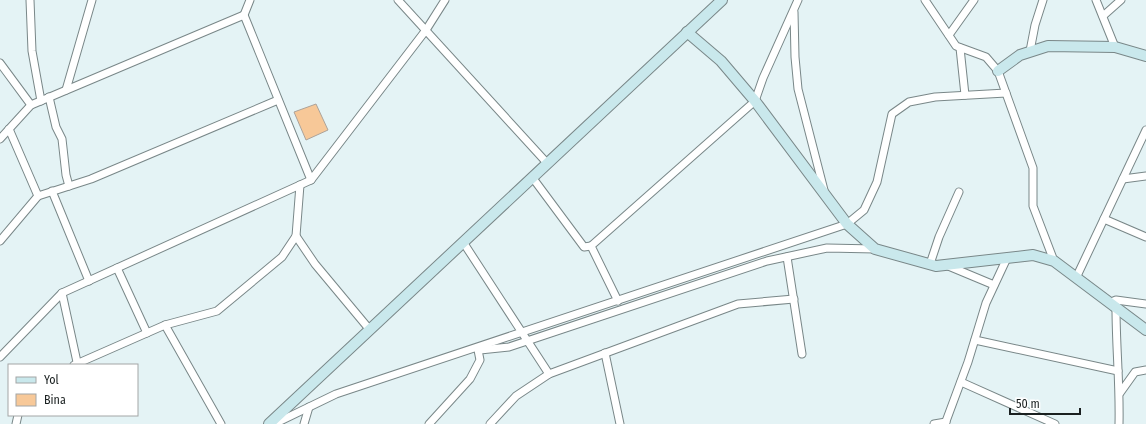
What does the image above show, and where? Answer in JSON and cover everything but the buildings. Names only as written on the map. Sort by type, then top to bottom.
[{"type":"street","points":[[30,0],[32,50],[41,101]]},
{"type":"street","points":[[66,90],[92,0]]},
{"type":"street","points":[[0,139],[31,105],[244,14],[250,0]]},
{"type":"street","points":[[398,0],[547,163]]},
{"type":"street","points":[[0,357],[62,293],[311,180],[426,30],[445,0]]},
{"type":"street","points":[[269,424],[722,0]]},
{"type":"street","points":[[532,177],[584,246],[591,246],[754,101],[798,0]]},
{"type":"street","points":[[926,0],[956,46],[986,57],[998,71],[1033,168],[1033,206],[1054,261]]},
{"type":"street","points":[[949,35],[974,0]]},
{"type":"street","points":[[1030,52],[1035,26],[1043,0]]},
{"type":"street","points":[[1096,0],[1114,47]]},
{"type":"street","points":[[1103,16],[1121,0]]},
{"type":"street","points":[[794,10],[795,57],[798,89],[825,194]]},
{"type":"street","points":[[244,14],[311,180]]},
{"type":"street","points":[[687,32],[720,61],[754,101],[848,224],[875,249]]},
{"type":"street","points":[[998,71],[1020,55],[1048,46],[1114,47],[1146,56]]},
{"type":"street","points":[[960,48],[965,95]]},
{"type":"street","points":[[0,64],[31,105]]},
{"type":"street","points":[[274,424],[336,394],[848,224],[864,210],[877,182],[892,114],[909,102],[935,97],[1006,93]]},
{"type":"street","points":[[49,97],[56,127],[62,140],[66,176],[69,186]]},
{"type":"street","points":[[0,240],[38,196],[91,179],[278,100]]},
{"type":"street","points":[[9,129],[38,196]]},
{"type":"street","points":[[1076,278],[1146,130]]},
{"type":"street","points":[[1123,179],[1146,176]]},
{"type":"street","points":[[62,293],[76,364],[165,325],[217,311],[282,257],[296,236],[300,184]]},
{"type":"street","points":[[52,191],[89,281]]},
{"type":"street","points":[[930,264],[959,192]]},
{"type":"street","points":[[1104,218],[1146,237]]},
{"type":"street","points":[[296,236],[315,264],[370,330]]},
{"type":"street","points":[[463,242],[549,374]]},
{"type":"street","points":[[591,246],[618,301]]},
{"type":"street","points":[[464,352],[509,347],[759,264],[827,248],[875,249],[930,264],[946,265],[1033,255],[1054,261],[1112,306],[1146,330]]},
{"type":"street","points":[[787,257],[802,354]]},
{"type":"street","points":[[934,424],[946,423],[975,340],[986,303],[1007,258]]},
{"type":"street","points":[[946,265],[994,285]]},
{"type":"street","points":[[116,268],[147,333]]},
{"type":"street","points":[[490,424],[516,396],[549,374],[738,304],[794,299]]},
{"type":"street","points":[[1119,424],[1120,393],[1112,306],[1116,300],[1146,304]]},
{"type":"street","points":[[165,325],[221,424]]},
{"type":"street","points":[[975,340],[1118,371]]},
{"type":"street","points":[[429,424],[470,379],[480,360],[478,350]]},
{"type":"street","points":[[605,354],[620,424]]},
{"type":"street","points":[[1120,393],[1135,372],[1146,370]]},
{"type":"street","points":[[961,382],[1055,424]]},
{"type":"street","points":[[304,424],[310,407]]}]
